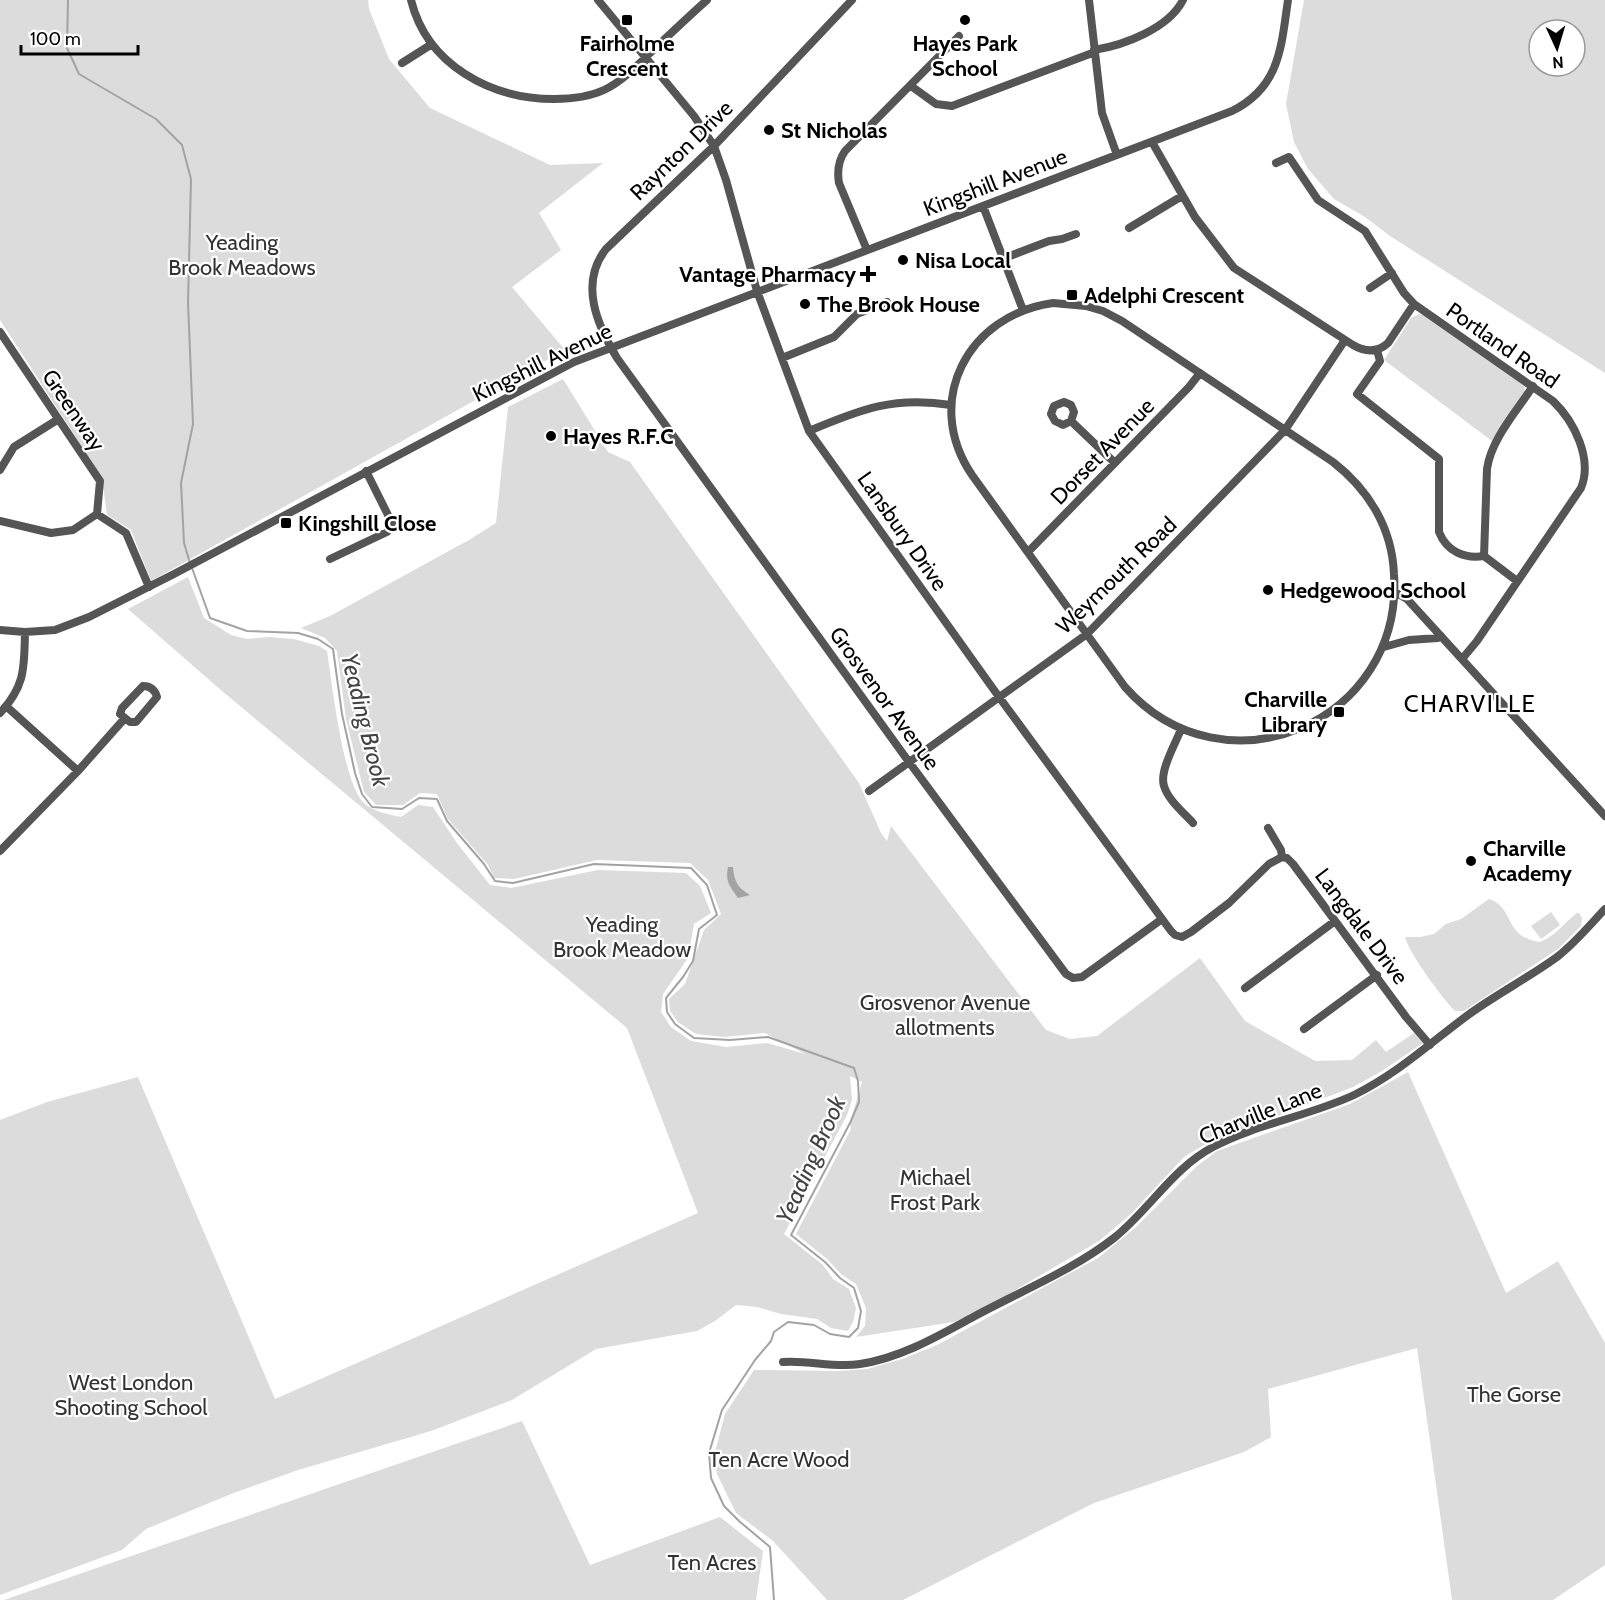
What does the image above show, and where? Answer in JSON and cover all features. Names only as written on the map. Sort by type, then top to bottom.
[{"type":"street","points":[[411,0],[419,23],[432,44],[454,66],[482,84],[517,96],[544,99],[579,97],[605,90],[620,80],[707,0]]},
{"type":"street","name":"Lansbury Drive","points":[[598,0],[694,116],[714,146],[726,180],[757,291],[809,431],[999,697],[1162,919],[1175,935],[1185,936],[1229,903],[1269,864],[1282,857]]},
{"type":"street","name":"Raynton Drive","points":[[610,347],[592,303],[592,277],[598,260],[612,243],[714,146],[852,0]]},
{"type":"street","points":[[1089,0],[1102,113],[1117,155]]},
{"type":"street","points":[[911,86],[936,104],[952,106],[1158,27],[1175,13],[1183,0]]},
{"type":"street","name":"Kingshill Avenue","points":[[0,630],[26,632],[55,630],[89,617],[574,362],[1242,107],[1260,92],[1274,72],[1281,48],[1288,0]]},
{"type":"street","points":[[867,250],[839,183],[839,164],[845,151],[959,36]]},
{"type":"street","points":[[402,63],[432,44]]},
{"type":"street","points":[[1152,142],[1182,196],[1210,239],[1234,268],[1345,340],[1362,350],[1377,350],[1388,343],[1414,304]]},
{"type":"street","name":"Portland Road","points":[[1276,163],[1289,157],[1318,200],[1365,231],[1414,304],[1553,401],[1567,417],[1582,450],[1586,474],[1581,488],[1477,641],[1462,659]]},
{"type":"street","points":[[1129,228],[1182,196]]},
{"type":"street","points":[[983,206],[1023,310]]},
{"type":"street","points":[[1002,259],[1049,241],[1076,234]]},
{"type":"street","points":[[1371,288],[1392,273]]},
{"type":"street","points":[[782,358],[834,337],[857,314],[887,302]]},
{"type":"street","points":[[1065,303],[1095,308],[1132,327],[1344,470],[1369,499],[1389,538],[1394,563],[1395,592],[1391,621],[1384,647],[1372,668],[1353,692],[1330,711],[1304,727],[1270,738],[1240,740],[1205,736],[1181,729],[1139,702],[1125,687],[966,466],[956,441],[951,405],[956,379],[970,352],[997,324],[1023,310],[1041,305],[1065,303]]},
{"type":"street","name":"Greenway","points":[[1,338],[100,481],[97,514]]},
{"type":"street","name":"Weymouth Road","points":[[869,791],[1087,634],[1285,430],[1345,340]]},
{"type":"street","name":"Grosvenor Avenue","points":[[610,347],[909,762],[1068,976],[1082,977],[1162,919]]},
{"type":"street","points":[[1377,350],[1380,361],[1357,394],[1439,459],[1441,536],[1447,545],[1463,556],[1484,556],[1517,581]]},
{"type":"street","name":"Dorset Avenue","points":[[1028,552],[1200,373]]},
{"type":"street","points":[[1484,556],[1489,457],[1494,445],[1533,386]]},
{"type":"street","points":[[809,431],[885,404],[914,401],[951,405]]},
{"type":"street","points":[[0,470],[14,447],[57,420]]},
{"type":"street","points":[[1071,421],[1115,463]]},
{"type":"street","points":[[330,559],[387,532],[392,523],[366,471]]},
{"type":"street","points":[[0,521],[51,533],[73,530],[97,514],[126,533],[149,587]]},
{"type":"street","points":[[1395,592],[1407,598],[1605,816]]},
{"type":"street","points":[[26,632],[23,678],[3,709],[78,771]]},
{"type":"street","points":[[1384,647],[1408,640],[1441,636]]},
{"type":"street","points":[[143,686],[148,686],[155,692],[156,697],[136,722],[130,722],[125,718],[120,714],[122,708],[143,686]]},
{"type":"street","points":[[0,851],[78,771],[125,718]]},
{"type":"street","points":[[1181,729],[1162,779],[1166,792],[1193,823]]},
{"type":"street","name":"Langdale Drive","points":[[1268,828],[1281,850],[1282,857],[1287,858],[1293,864],[1406,1017],[1430,1045]]},
{"type":"street","name":"Charville Lane","points":[[783,1362],[794,1361],[827,1366],[859,1364],[888,1357],[954,1329],[1083,1259],[1124,1229],[1182,1170],[1212,1147],[1356,1094],[1387,1077],[1479,1007],[1558,956],[1579,939],[1605,909]]},
{"type":"street","points":[[1245,988],[1335,921]]},
{"type":"street","points":[[1304,1029],[1377,975]]},
{"type":"green space","name":"Yeading Brook Meadows","points":[[0,0],[368,0],[369,9],[389,59],[430,108],[550,165],[603,163],[539,213],[561,250],[512,287],[565,350],[151,581],[131,530],[107,515],[102,478],[0,320]]},
{"type":"green space","points":[[1304,0],[1605,0],[1605,373],[1334,199],[1308,169],[1294,142],[1286,104]]},
{"type":"green space","points":[[1419,314],[1524,384],[1525,392],[1492,441],[1384,360],[1411,318]]},
{"type":"green space","points":[[563,379],[608,452],[630,462],[859,783],[881,833],[887,841],[891,826],[1046,1030],[1070,1039],[1097,1036],[1200,958],[1245,1021],[1315,1061],[1352,1060],[1376,1040],[1386,1052],[1414,1033],[1423,1043],[1382,1071],[1353,1087],[1207,1143],[1184,1157],[1131,1214],[1099,1241],[994,1305],[954,1322],[856,1337],[865,1326],[866,1308],[856,1284],[842,1275],[827,1259],[796,1234],[851,1129],[850,1123],[862,1082],[850,1076],[852,1100],[847,1115],[784,1234],[823,1265],[833,1279],[849,1289],[856,1308],[848,1331],[831,1328],[817,1319],[736,1305],[697,1331],[596,1349],[512,1400],[431,1431],[298,1470],[231,1494],[146,1529],[122,1550],[0,1595],[0,1120],[47,1102],[138,1077],[275,1399],[698,1213],[627,1028],[222,691],[128,609],[188,577],[204,618],[231,635],[247,639],[269,637],[294,639],[319,646],[327,651],[344,754],[356,791],[363,802],[386,814],[401,817],[418,805],[433,807],[457,843],[490,885],[511,888],[598,870],[686,873],[700,886],[711,913],[694,924],[688,958],[663,994],[661,1012],[671,1027],[691,1041],[726,1047],[767,1043],[805,1054],[765,1033],[724,1037],[696,1034],[678,1022],[670,1011],[669,999],[685,984],[704,930],[721,914],[708,880],[690,863],[597,860],[514,879],[494,878],[488,865],[448,819],[437,794],[420,793],[403,805],[376,805],[364,792],[346,719],[337,651],[325,638],[301,628],[330,616],[496,523],[508,407]]},
{"type":"green space","points":[[1489,899],[1502,908],[1517,931],[1538,942],[1549,937],[1577,913],[1582,918],[1581,926],[1558,949],[1464,1011],[1455,1011],[1427,975],[1405,937],[1434,934],[1446,924],[1461,919]]},
{"type":"green space","points":[[1551,912],[1560,925],[1541,939],[1531,926]]},
{"type":"green space","points":[[1408,1072],[1506,1293],[1558,1261],[1605,1343],[1605,1565],[1553,1600],[1452,1600],[1417,1348],[1268,1389],[1271,1437],[1244,1452],[1094,1503],[903,1600],[827,1600],[773,1541],[736,1513],[717,1474],[714,1456],[725,1414],[754,1370],[867,1369],[902,1359],[937,1345],[1098,1258],[1136,1227],[1197,1166],[1217,1151],[1350,1104]]},
{"type":"green space","name":"Ten Acres","points":[[522,1421],[590,1565],[720,1517],[763,1551],[756,1600],[4,1600]]},
{"type":"shaded area","points":[[728,867],[733,867],[737,883],[750,895],[738,898],[728,880]]},
{"type":"waterway","name":"Yeading Brook","points":[[68,0],[67,48],[79,74],[156,119],[182,145],[191,179],[188,303],[193,424],[181,483],[184,543],[190,563]]},
{"type":"waterway","name":"Yeading Brook","points":[[192,568],[210,618],[247,631],[298,633],[318,639],[333,649],[342,714],[355,773],[362,794],[372,807],[402,809],[419,798],[437,799],[447,821],[484,864],[495,881],[513,883],[594,864],[691,868],[707,885],[717,915],[699,929],[693,961],[666,998],[667,1012],[675,1024],[694,1038],[730,1040],[768,1037],[854,1068],[858,1081],[859,1102],[791,1235],[854,1288],[861,1311],[858,1328],[849,1337],[830,1334],[814,1325],[788,1322],[774,1332],[771,1341],[755,1360],[722,1410],[709,1453],[711,1478],[724,1506],[770,1547],[774,1600]]},
{"type":"place","name":"Fairholme Crescent","points":[[627,20]]},
{"type":"place","name":"Hayes Park School","points":[[965,20]]},
{"type":"place","name":"St Nicholas","points":[[769,130]]},
{"type":"place","name":"Nisa Local","points":[[903,260]]},
{"type":"place","name":"Vantage Pharmacy","points":[[868,274]]},
{"type":"place","name":"Adelphi Crescent","points":[[1072,295]]},
{"type":"place","name":"The Brook House","points":[[805,304]]},
{"type":"place","name":"Hayes R.F.C","points":[[551,436]]},
{"type":"place","name":"Kingshill Close","points":[[286,523]]},
{"type":"place","name":"Hedgewood School","points":[[1268,590]]},
{"type":"place","name":"Charville Library","points":[[1339,712]]},
{"type":"place","name":"Charville Academy","points":[[1471,861]]},
{"type":"district","name":"CHARVILLE","points":[[1470,704]]},
{"type":"park label","name":"Yeading Brook Meadow","points":[[622,936]]},
{"type":"park label","name":"Grosvenor Avenue allotments","points":[[945,1014]]},
{"type":"park label","name":"Michael Frost Park","points":[[935,1190]]},
{"type":"park label","name":"West London Shooting School","points":[[131,1394]]},
{"type":"park label","name":"The Gorse","points":[[1514,1394]]},
{"type":"park label","name":"Ten Acre Wood","points":[[779,1459]]}]
